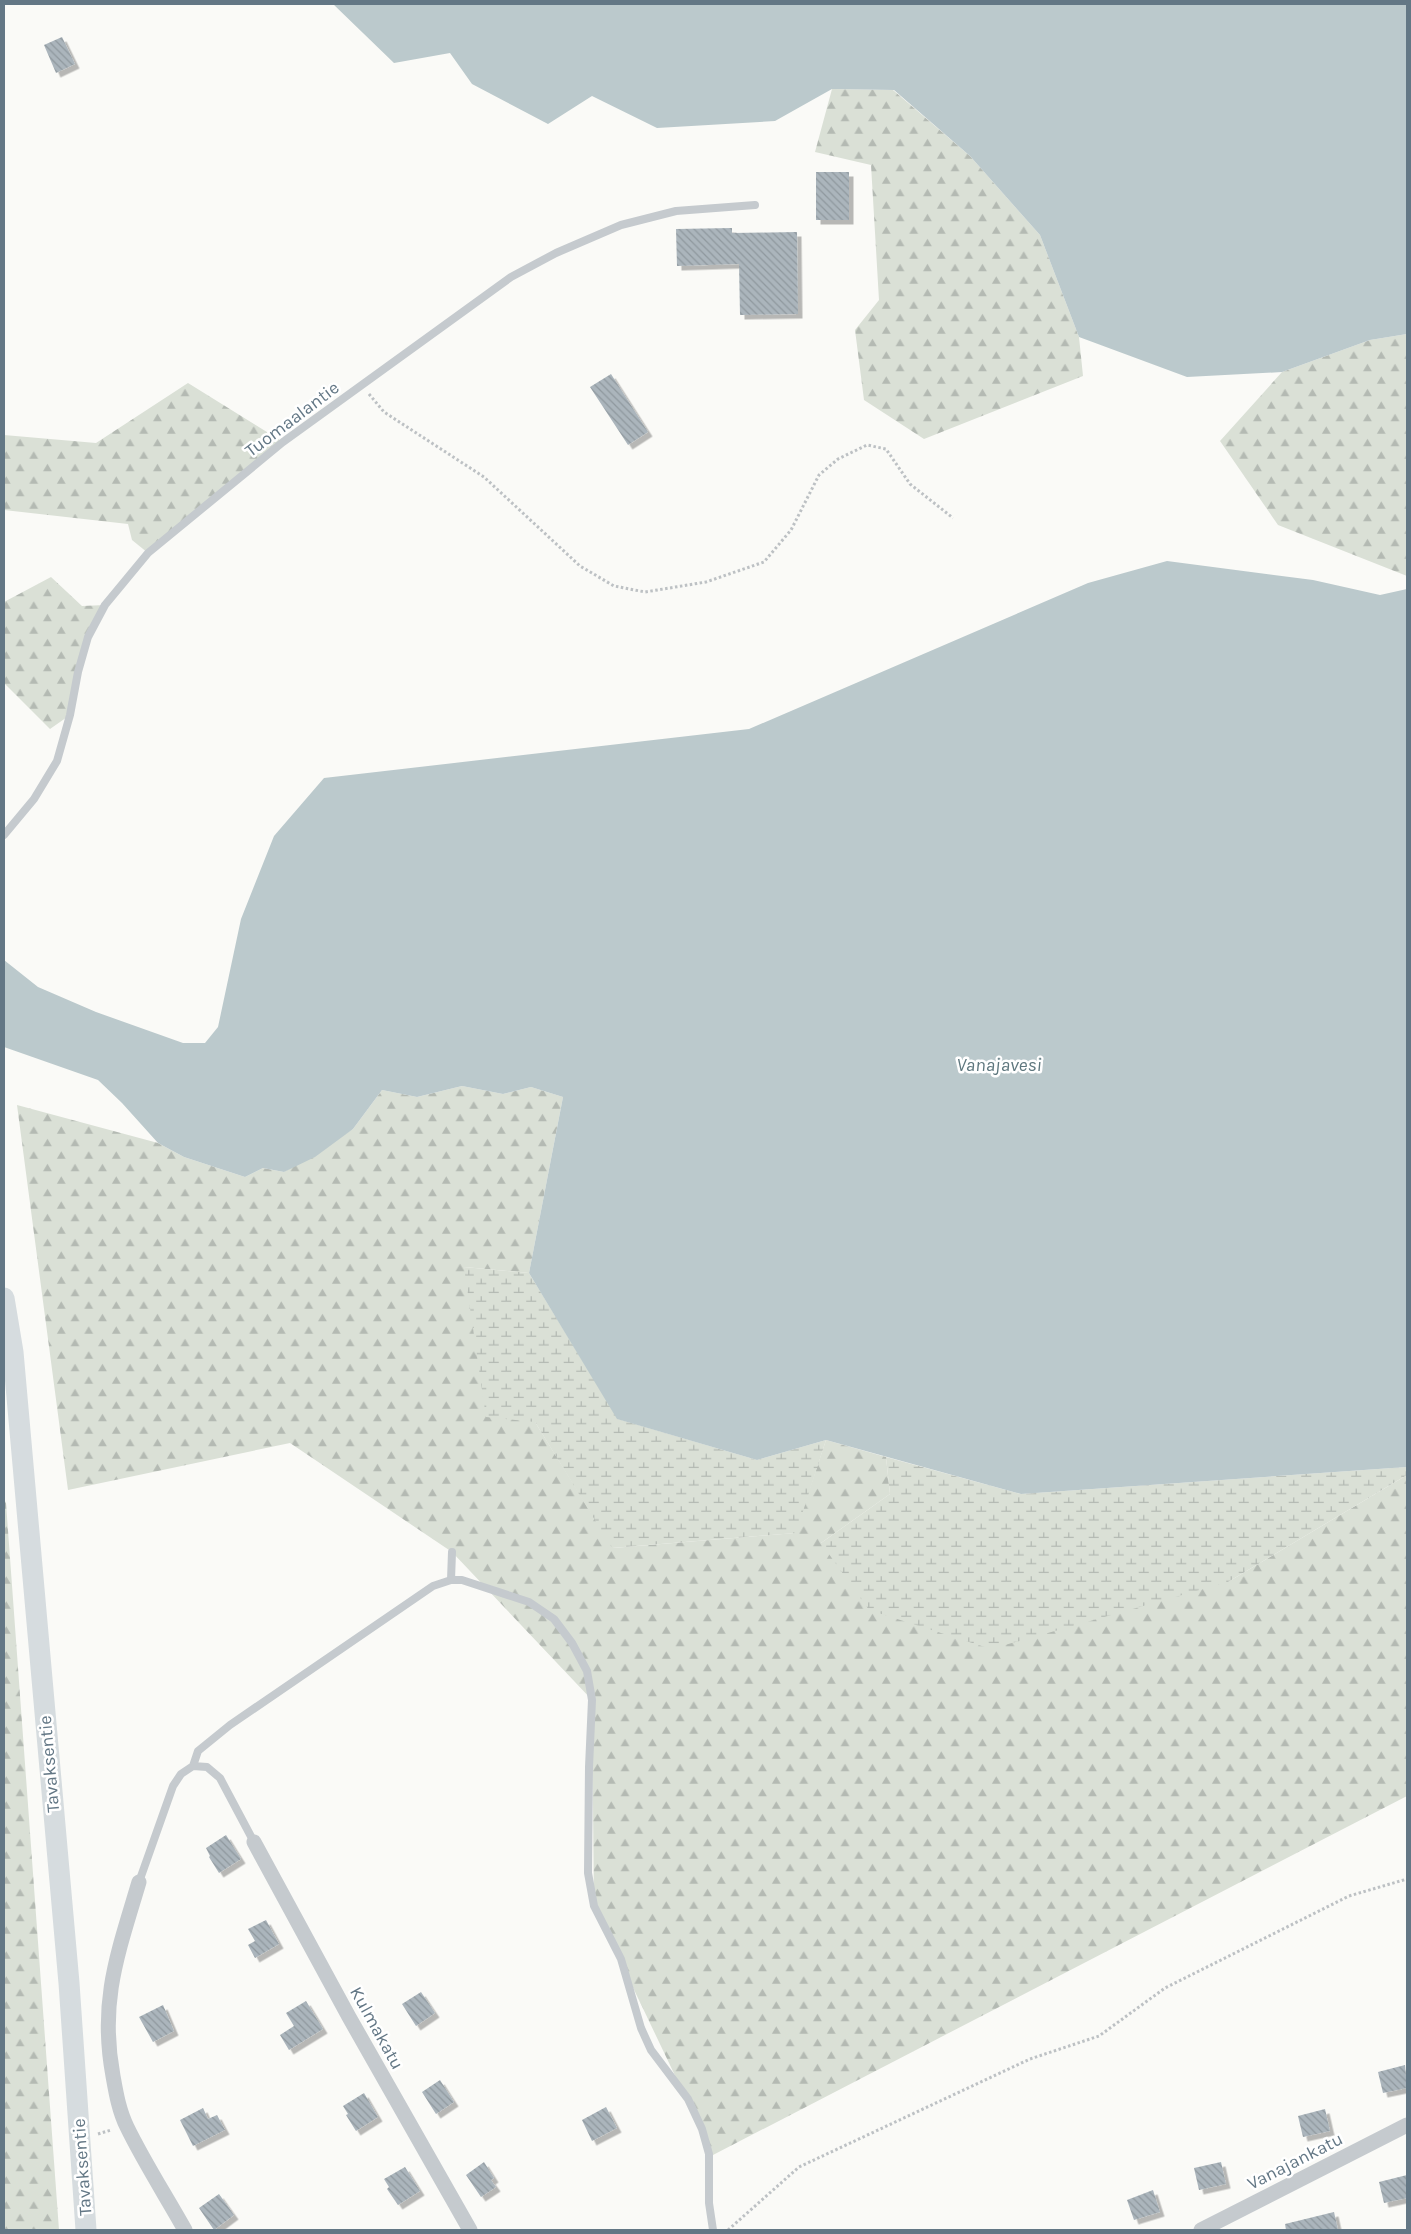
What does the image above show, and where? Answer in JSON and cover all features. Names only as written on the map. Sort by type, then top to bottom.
[{"type":"main road","name":"Tavaksentie","points":[[4,1298],[13,1352],[68,1983],[86,2230]]},
{"type":"street","name":"Kulmakatu","points":[[254,1842],[349,2017],[470,2230]]},
{"type":"street","points":[[139,1882],[113,1967],[107,2008],[109,2052],[116,2095],[126,2126],[185,2230]]},
{"type":"street","name":"Vanajankatu","points":[[1201,2230],[1407,2126]]},
{"type":"lane","name":"Tuomaalantie","points":[[4,835],[34,799],[56,761],[70,715],[78,672],[88,637],[105,605],[148,553],[283,442],[511,277],[556,253],[622,225],[676,211],[755,205]]},
{"type":"lane","points":[[451,1580],[452,1552]]},
{"type":"lane","points":[[194,1766],[198,1751],[230,1725],[433,1586],[451,1580],[462,1580],[528,1602],[554,1620],[572,1643],[587,1671],[592,1700],[588,1873],[594,1906],[620,1959],[640,2028],[651,2050],[688,2100],[702,2129],[709,2154],[709,2203],[713,2230]]},
{"type":"lane","points":[[139,1882],[173,1786],[182,1774],[194,1766],[207,1767],[220,1778],[254,1842]]},
{"type":"path","points":[[362,386],[384,412],[484,477],[580,566],[614,586],[645,592],[706,582],[764,562],[791,530],[819,475],[838,459],[867,445],[886,449],[910,484],[953,518]]},
{"type":"path","points":[[728,2230],[799,2167],[1030,2059],[1099,2036],[1165,1988],[1349,1896],[1407,1879]]},
{"type":"path","points":[[80,2140],[126,2126]]},
{"type":"green space","points":[[832,89],[893,90],[970,156],[1040,235],[1079,337],[1083,376],[924,439],[864,400],[855,330],[879,300],[871,165],[815,152]]},
{"type":"green space","points":[[1407,334],[1407,576],[1278,525],[1220,441],[1282,372],[1370,340]]},
{"type":"green space","points":[[188,383],[283,442],[148,553],[132,540],[128,524],[4,510],[4,435],[96,443]]},
{"type":"green space","points":[[51,577],[82,606],[105,605],[88,637],[70,715],[50,729],[4,683],[4,602]]},
{"type":"green space","points":[[462,1086],[503,1094],[531,1087],[563,1097],[529,1273],[464,1267],[535,1422],[613,1548],[795,1533],[826,1440],[886,1457],[890,1494],[821,1543],[1228,1582],[1407,1475],[1407,1796],[713,2155],[594,1906],[592,1700],[452,1552],[290,1443],[68,1490],[17,1105],[158,1143],[184,1157],[245,1177],[263,1168],[284,1172],[353,1129],[382,1090],[417,1097]]},
{"type":"green space","points":[[464,1267],[529,1273],[618,1419],[757,1460],[826,1440],[796,1533],[612,1548],[535,1422],[486,1417]]},
{"type":"green space","points":[[886,1457],[1021,1494],[1407,1467],[1407,1475],[1228,1582],[991,1649],[869,1610],[821,1543],[890,1494]]},
{"type":"green space","points":[[4,1499],[6,1503],[59,2230],[4,2230]]},
{"type":"water","points":[[333,4],[1407,4],[1407,334],[1370,340],[1282,372],[1187,377],[1079,337],[1040,235],[970,156],[894,90],[832,89],[775,121],[657,128],[592,96],[548,124],[472,84],[450,53],[394,63]]},
{"type":"water","name":"Vanajavesi","points":[[1167,561],[1313,580],[1380,595],[1407,589],[1407,1467],[1021,1494],[826,1440],[757,1460],[617,1419],[529,1273],[563,1097],[531,1087],[503,1094],[462,1086],[417,1097],[382,1090],[353,1129],[315,1157],[284,1172],[263,1168],[245,1177],[184,1157],[158,1143],[122,1103],[98,1080],[4,1047],[4,960],[38,987],[96,1012],[183,1043],[205,1043],[218,1027],[241,919],[274,836],[324,778],[749,729],[1088,583]]},
{"type":"building","points":[[62,37],[75,64],[56,73],[44,45]]},
{"type":"building","points":[[816,172],[849,172],[849,220],[816,220]]},
{"type":"building","points":[[732,228],[732,233],[797,232],[798,314],[740,315],[739,264],[677,266],[676,229]]},
{"type":"building","points":[[611,374],[648,432],[628,445],[590,387]]},
{"type":"building","points":[[226,1835],[241,1859],[219,1873],[206,1848]]},
{"type":"building","points":[[266,1920],[279,1944],[255,1958],[248,1945],[255,1941],[248,1929]]},
{"type":"building","points":[[421,1992],[435,2013],[416,2026],[402,2004]]},
{"type":"building","points":[[306,2001],[323,2029],[289,2050],[280,2035],[294,2026],[286,2013]]},
{"type":"building","points":[[163,2005],[174,2031],[153,2042],[139,2017]]},
{"type":"building","points":[[1405,2065],[1407,2088],[1383,2093],[1378,2072]]},
{"type":"building","points":[[440,2080],[454,2102],[436,2114],[422,2092]]},
{"type":"building","points":[[364,2093],[378,2117],[356,2131],[343,2106]]},
{"type":"building","points":[[606,2107],[617,2128],[592,2141],[582,2120]]},
{"type":"building","points":[[203,2108],[208,2119],[217,2115],[225,2130],[193,2146],[180,2120]]},
{"type":"building","points":[[1325,2109],[1330,2131],[1303,2137],[1298,2116]]},
{"type":"building","points":[[484,2162],[494,2178],[491,2180],[496,2187],[481,2197],[466,2175]]},
{"type":"building","points":[[1221,2162],[1226,2184],[1199,2190],[1194,2168]]},
{"type":"building","points":[[405,2167],[420,2191],[398,2205],[387,2189],[389,2187],[384,2179]]},
{"type":"building","points":[[1407,2175],[1407,2198],[1384,2203],[1379,2182]]},
{"type":"building","points":[[1153,2190],[1160,2212],[1134,2220],[1127,2200]]},
{"type":"building","points":[[219,2194],[234,2215],[214,2230],[199,2208]]},
{"type":"building","points":[[1334,2212],[1338,2230],[1286,2230],[1285,2224]]}]
